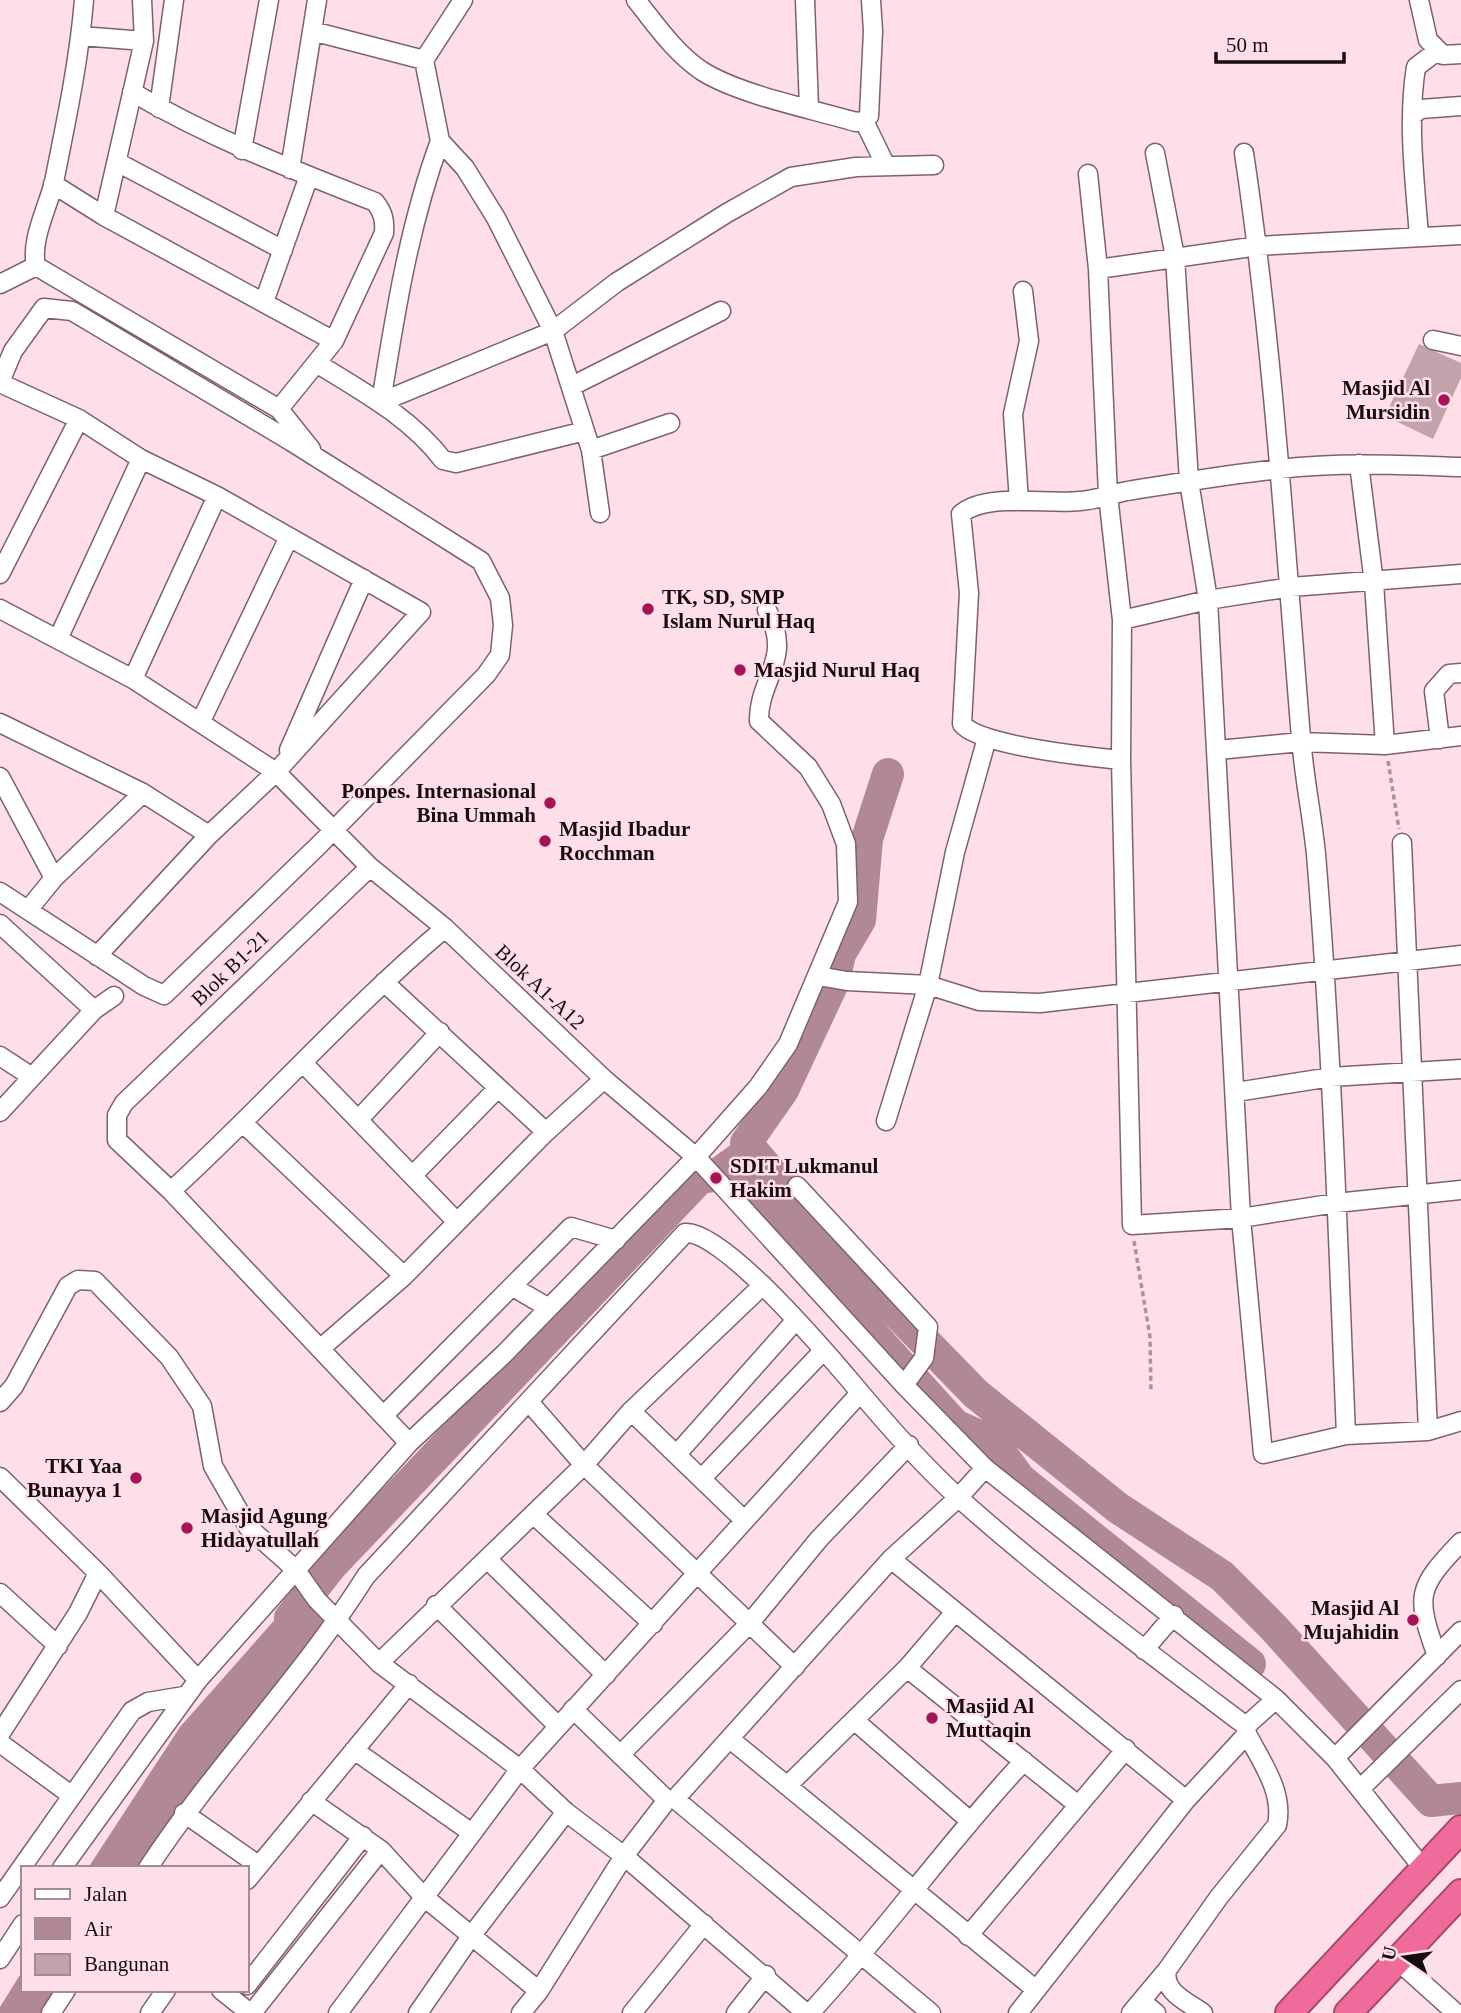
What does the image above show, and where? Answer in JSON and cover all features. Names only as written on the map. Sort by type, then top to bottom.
[{"type":"highway","points":[[1289,2013],[1422,1867],[1461,1829]]},
{"type":"highway","points":[[1348,2013],[1461,1893]]},
{"type":"street","points":[[36,266],[36,249],[53,184],[81,36],[83,0]]},
{"type":"street","points":[[104,216],[144,41],[142,0]]},
{"type":"street","points":[[159,108],[174,0]]},
{"type":"street","points":[[242,150],[269,0]]},
{"type":"street","points":[[290,169],[317,0]]},
{"type":"street","points":[[463,0],[424,60],[440,141],[465,168],[496,218],[553,331],[591,450],[600,513]]},
{"type":"street","points":[[636,0],[677,51],[704,72],[808,108],[864,121]]},
{"type":"street","points":[[805,0],[808,108]]},
{"type":"street","points":[[864,121],[869,116],[873,31],[871,0]]},
{"type":"street","points":[[1419,0],[1428,40],[1436,52],[1443,55],[1461,54]]},
{"type":"street","points":[[312,31],[424,60]]},
{"type":"street","points":[[81,36],[144,41]]},
{"type":"street","points":[[1414,114],[1416,67],[1436,52]]},
{"type":"street","points":[[132,92],[242,150],[375,202],[385,221],[384,233],[334,341],[279,409]]},
{"type":"street","points":[[1419,237],[1411,118],[1421,109],[1461,106]]},
{"type":"street","points":[[864,121],[886,166]]},
{"type":"street","points":[[381,402],[396,308],[425,181],[440,141]]},
{"type":"street","points":[[1155,153],[1175,257],[1189,481],[1209,600],[1218,750],[1226,980],[1236,1091],[1241,1218],[1263,1454],[1346,1435],[1428,1431],[1461,1421]]},
{"type":"street","points":[[1244,153],[1258,246],[1282,468],[1301,742],[1315,850],[1331,1077],[1346,1435]]},
{"type":"street","points":[[117,162],[283,250]]},
{"type":"street","points":[[381,402],[553,331],[617,282],[727,213],[792,177],[856,167],[934,165]]},
{"type":"street","points":[[1087,174],[1098,268],[1108,495],[1122,620],[1121,760],[1132,1225],[1241,1218],[1336,1203],[1461,1190]]},
{"type":"street","points":[[264,302],[309,176]]},
{"type":"street","points":[[53,184],[104,216],[334,341]]},
{"type":"street","points":[[1098,268],[1258,246],[1461,235]]},
{"type":"street","points":[[0,284],[36,266]]},
{"type":"street","points":[[36,266],[279,409],[320,459]]},
{"type":"street","points":[[1019,501],[1013,414],[1029,341],[1023,291]]},
{"type":"street","points":[[0,892],[97,956],[164,995],[333,830],[486,675],[500,655],[503,625],[500,598],[481,561],[320,459],[72,311],[44,309],[13,351],[0,383],[79,418],[141,460],[217,496],[421,612],[280,767],[209,835],[97,956]]},
{"type":"street","points":[[572,386],[721,312]]},
{"type":"street","points":[[1433,341],[1461,346]]},
{"type":"street","points":[[318,364],[381,402],[435,449],[443,460],[456,463],[585,431]]},
{"type":"street","points":[[0,574],[79,418]]},
{"type":"street","points":[[591,450],[670,423]]},
{"type":"street","points":[[58,639],[141,460]]},
{"type":"street","points":[[1359,464],[1374,583],[1385,745]]},
{"type":"street","points":[[1121,760],[1080,756],[987,738],[971,733],[962,724],[969,593],[961,514],[972,506],[1019,501],[1081,501],[1189,481],[1282,468],[1359,464],[1461,467]]},
{"type":"street","points":[[133,679],[217,496]]},
{"type":"street","points":[[201,721],[289,537]]},
{"type":"street","points":[[1122,620],[1209,600],[1291,587],[1374,583],[1461,574]]},
{"type":"street","points":[[280,767],[364,579]]},
{"type":"street","name":"Blok A1-A12","points":[[0,609],[133,679],[280,767],[333,830],[370,867],[445,928],[604,1079],[696,1157],[904,1385],[980,1473],[1276,1699],[1341,1753],[1422,1867]]},
{"type":"street","points":[[63,1866],[198,1680],[299,1574],[409,1443],[549,1308],[696,1157],[758,1087],[788,1044],[823,977],[848,902],[846,845],[831,804],[808,767],[759,721],[776,662],[778,639],[767,610]]},
{"type":"street","points":[[1440,738],[1434,691],[1438,682],[1449,674],[1461,673]]},
{"type":"street","points":[[0,723],[143,793],[209,835]]},
{"type":"street","points":[[1218,750],[1301,742],[1385,745],[1461,736]]},
{"type":"street","points":[[886,1121],[928,985],[955,852],[987,738]]},
{"type":"street","points":[[0,777],[54,878]]},
{"type":"street","points":[[28,910],[54,878],[143,793]]},
{"type":"street","points":[[1402,843],[1428,1431]]},
{"type":"street","name":"Blok B1-21","points":[[171,1191],[117,1140],[117,1115],[124,1103],[370,867]]},
{"type":"street","points":[[0,924],[94,1010]]},
{"type":"street","points":[[409,1443],[385,1414],[171,1191],[244,1124],[384,982],[445,928]]},
{"type":"street","points":[[823,977],[928,985],[979,1000],[1040,1003],[1127,995],[1323,968],[1461,955]]},
{"type":"street","points":[[384,982],[546,1132]]},
{"type":"street","points":[[0,1112],[94,1010],[114,996]]},
{"type":"street","points":[[359,1118],[440,1031]]},
{"type":"street","points":[[0,1056],[32,1077]]},
{"type":"street","points":[[304,1064],[457,1222]]},
{"type":"street","points":[[1236,1091],[1331,1077],[1461,1069]]},
{"type":"street","points":[[321,1348],[404,1276],[546,1132],[604,1079]]},
{"type":"street","points":[[413,1175],[497,1089]]},
{"type":"street","points":[[244,1124],[404,1276]]},
{"type":"street","points":[[797,1186],[928,1327],[925,1358],[904,1385]]},
{"type":"street","points":[[385,1414],[571,1227],[616,1240]]},
{"type":"street","points":[[149,1866],[184,1813],[338,1621],[366,1576],[685,1233],[707,1238],[763,1285],[860,1393],[960,1495],[1247,1730],[1278,1796],[1277,1825],[1136,2007],[1156,2013]]},
{"type":"street","points":[[0,1402],[13,1386],[68,1286],[78,1280],[95,1281],[169,1357],[202,1406],[213,1466],[248,1527],[299,1574],[317,1600],[380,1663],[520,1769],[566,1812],[624,1856],[808,2013],[863,1955],[969,1820],[1024,1761]]},
{"type":"street","points":[[380,1663],[436,1605],[584,1465],[631,1411],[763,1285]]},
{"type":"street","points":[[513,1287],[549,1308]]},
{"type":"street","points":[[677,1454],[796,1320]]},
{"type":"street","points":[[704,1478],[824,1350]]},
{"type":"street","points":[[338,2013],[520,1769],[653,1624],[743,1519],[860,1393]]},
{"type":"street","points":[[529,1402],[584,1465],[795,1667]]},
{"type":"street","points":[[631,1411],[704,1478],[743,1519]]},
{"type":"street","points":[[620,1755],[749,1624],[819,1539],[909,1445]]},
{"type":"street","points":[[521,2013],[539,1991],[624,1856],[671,1800],[730,1739],[891,1559],[980,1473]]},
{"type":"street","points":[[0,1477],[98,1573],[198,1680]]},
{"type":"street","points":[[533,1514],[653,1624]]},
{"type":"street","points":[[1437,1656],[1429,1633],[1423,1589],[1434,1571],[1461,1542]]},
{"type":"street","points":[[487,1559],[606,1675]]},
{"type":"street","points":[[891,1559],[1186,1800]]},
{"type":"street","points":[[0,1734],[58,1646],[98,1573]]},
{"type":"street","points":[[1,1597],[58,1646]]},
{"type":"street","points":[[436,1605],[558,1726]]},
{"type":"street","points":[[788,1786],[907,1668],[955,1612]]},
{"type":"street","points":[[1146,1647],[1170,1620]]},
{"type":"street","points":[[1341,1753],[1461,1631]]},
{"type":"street","points":[[907,1668],[1078,1805]]},
{"type":"street","points":[[248,1879],[409,1685]]},
{"type":"street","points":[[1363,1787],[1461,1690]]},
{"type":"street","points":[[22,1866],[132,1711],[148,1702],[184,1696]]},
{"type":"street","points":[[1018,2013],[1186,1800],[1276,1699]]},
{"type":"street","points":[[573,1710],[671,1800],[931,2013]]},
{"type":"street","points":[[854,1720],[969,1820]]},
{"type":"street","points":[[730,1739],[1035,1989]]},
{"type":"street","points":[[0,1743],[71,1795]]},
{"type":"street","points":[[968,1936],[1126,1749]]},
{"type":"street","points":[[354,1750],[472,1833]]},
{"type":"street","points":[[311,1801],[381,1850],[424,1897],[539,1991]]},
{"type":"street","points":[[418,2013],[472,1935],[566,1812]]},
{"type":"street","points":[[184,1813],[258,1865]]},
{"type":"street","points":[[248,1984],[363,1836]]},
{"type":"street","points":[[233,1994],[251,2013],[381,1850]]},
{"type":"street","points":[[0,1898],[21,1868]]},
{"type":"street","points":[[632,2013],[704,1924]]},
{"type":"street","points":[[0,1959],[21,1927]]},
{"type":"street","points":[[1397,1960],[1456,2013]]},
{"type":"street","points":[[1167,1970],[1165,1980],[1168,1988],[1203,2013]]},
{"type":"street","points":[[736,2013],[766,1975]]},
{"type":"street","points":[[51,2013],[65,1992]]},
{"type":"street","points":[[150,2013],[165,1992]]},
{"type":"path","points":[[1385,745],[1402,843]]},
{"type":"path","points":[[1132,1225],[1150,1337],[1151,1392]]},
{"type":"water","points":[[308,1582],[335,1609],[187,1799],[143,1866],[89,1866],[180,1727]]},
{"type":"water","points":[[21,1973],[21,1992],[61,1992],[47,2013],[0,2013],[0,2007]]},
{"type":"building","points":[[1419,344],[1461,363],[1461,378],[1433,439],[1385,416]]},
{"type":"waterway","points":[[888,774],[867,839],[860,920],[840,954],[834,981],[783,1090],[746,1143],[855,1270],[976,1394],[1118,1508],[1222,1576],[1273,1627],[1431,1801],[1461,1798]]},
{"type":"waterway","points":[[290,1618],[331,1566],[700,1178],[715,1176],[740,1158],[790,1243],[955,1425],[993,1442],[1020,1479],[1250,1664]]},
{"type":"place","name":"Masjid Al Mursidin","points":[[1444,400]]},
{"type":"place","name":"TK, SD, SMP Islam Nurul Haq","points":[[648,609]]},
{"type":"place","name":"Masjid Nurul Haq","points":[[740,670]]},
{"type":"place","name":"Ponpes. Internasional Bina Ummah","points":[[550,803]]},
{"type":"place","name":"Masjid Ibadur Rocchman","points":[[545,841]]},
{"type":"place","name":"SDIT Lukmanul Hakim","points":[[716,1178]]},
{"type":"place","name":"TKI Yaa Bunayya 1","points":[[136,1478]]},
{"type":"place","name":"Masjid Agung Hidayatullah","points":[[187,1528]]},
{"type":"place","name":"Masjid Al Mujahidin","points":[[1413,1620]]},
{"type":"place","name":"Masjid Al Muttaqin","points":[[932,1718]]}]
